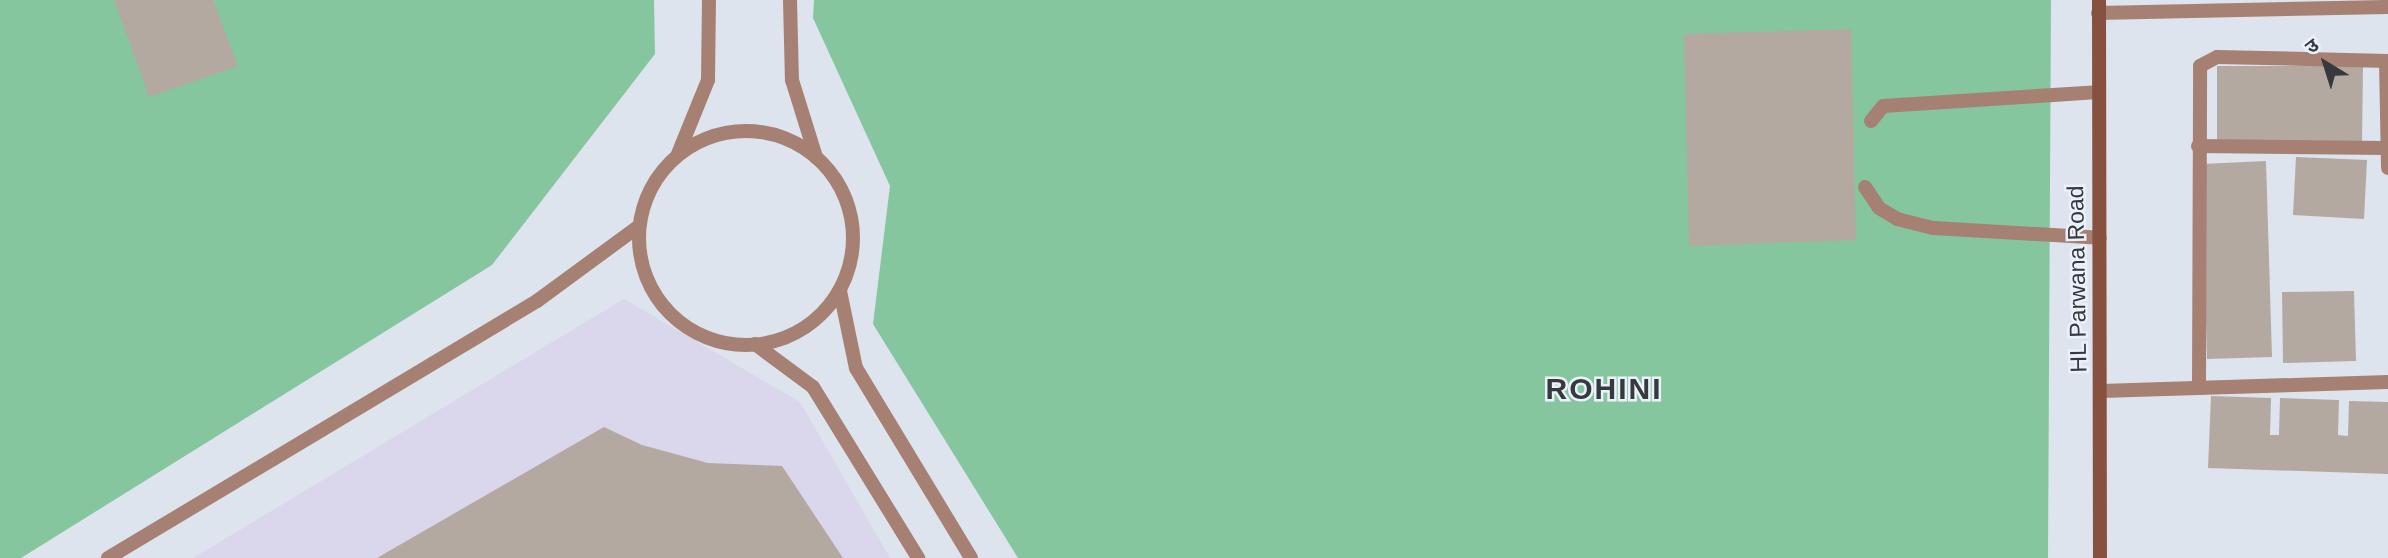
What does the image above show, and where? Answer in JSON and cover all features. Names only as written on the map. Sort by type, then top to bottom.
[{"type":"street","points":[[678,154],[718,134],[757,130],[800,144],[830,169],[849,204],[854,250],[840,291],[813,323],[773,343],[733,346],[691,332],[660,305],[641,267],[639,226],[651,186],[678,154],[708,80],[709,0]]},
{"type":"street","points":[[790,0],[792,80],[816,157]]},
{"type":"street","points":[[2097,4],[2388,8]]},
{"type":"street","name":"HL Parwana Road","points":[[2097,4],[2100,558]]},
{"type":"street","points":[[2199,388],[2198,72],[2206,61],[2217,57],[2387,61],[2388,168]]},
{"type":"street","points":[[1871,121],[1883,106],[2098,92]]},
{"type":"street","points":[[2198,146],[2388,148]]},
{"type":"street","points":[[1866,187],[1880,208],[1897,219],[1934,228],[2099,238]]},
{"type":"street","points":[[108,558],[537,300],[639,226]]},
{"type":"street","points":[[840,291],[856,368],[971,558]]},
{"type":"street","points":[[755,344],[813,387],[918,558]]},
{"type":"street","points":[[2101,391],[2388,382]]},
{"type":"shaded area","points":[[624,299],[800,402],[890,558],[193,558]]},
{"type":"green space","points":[[0,0],[654,0],[655,54],[492,265],[21,558],[0,558]]},
{"type":"green space","points":[[814,0],[2051,0],[2048,558],[1018,558],[873,324],[890,186],[813,18]]},
{"type":"building","points":[[114,0],[213,0],[238,66],[149,97]]},
{"type":"building","points":[[1851,29],[1856,240],[1689,246],[1684,34]]},
{"type":"building","points":[[2217,66],[2363,66],[2362,143],[2217,142]]},
{"type":"building","points":[[2296,157],[2367,160],[2364,219],[2293,215]]},
{"type":"building","points":[[2266,161],[2272,357],[2207,359],[2202,164]]},
{"type":"building","points":[[2354,291],[2356,361],[2283,363],[2282,292]]},
{"type":"building","points":[[2211,396],[2271,398],[2270,435],[2279,435],[2280,398],[2339,400],[2338,435],[2348,436],[2349,401],[2388,402],[2388,474],[2208,468]]},
{"type":"building","points":[[604,427],[642,445],[708,463],[782,466],[843,558],[377,558]]},
{"type":"district","name":"ROHINI","points":[[1604,389]]}]
